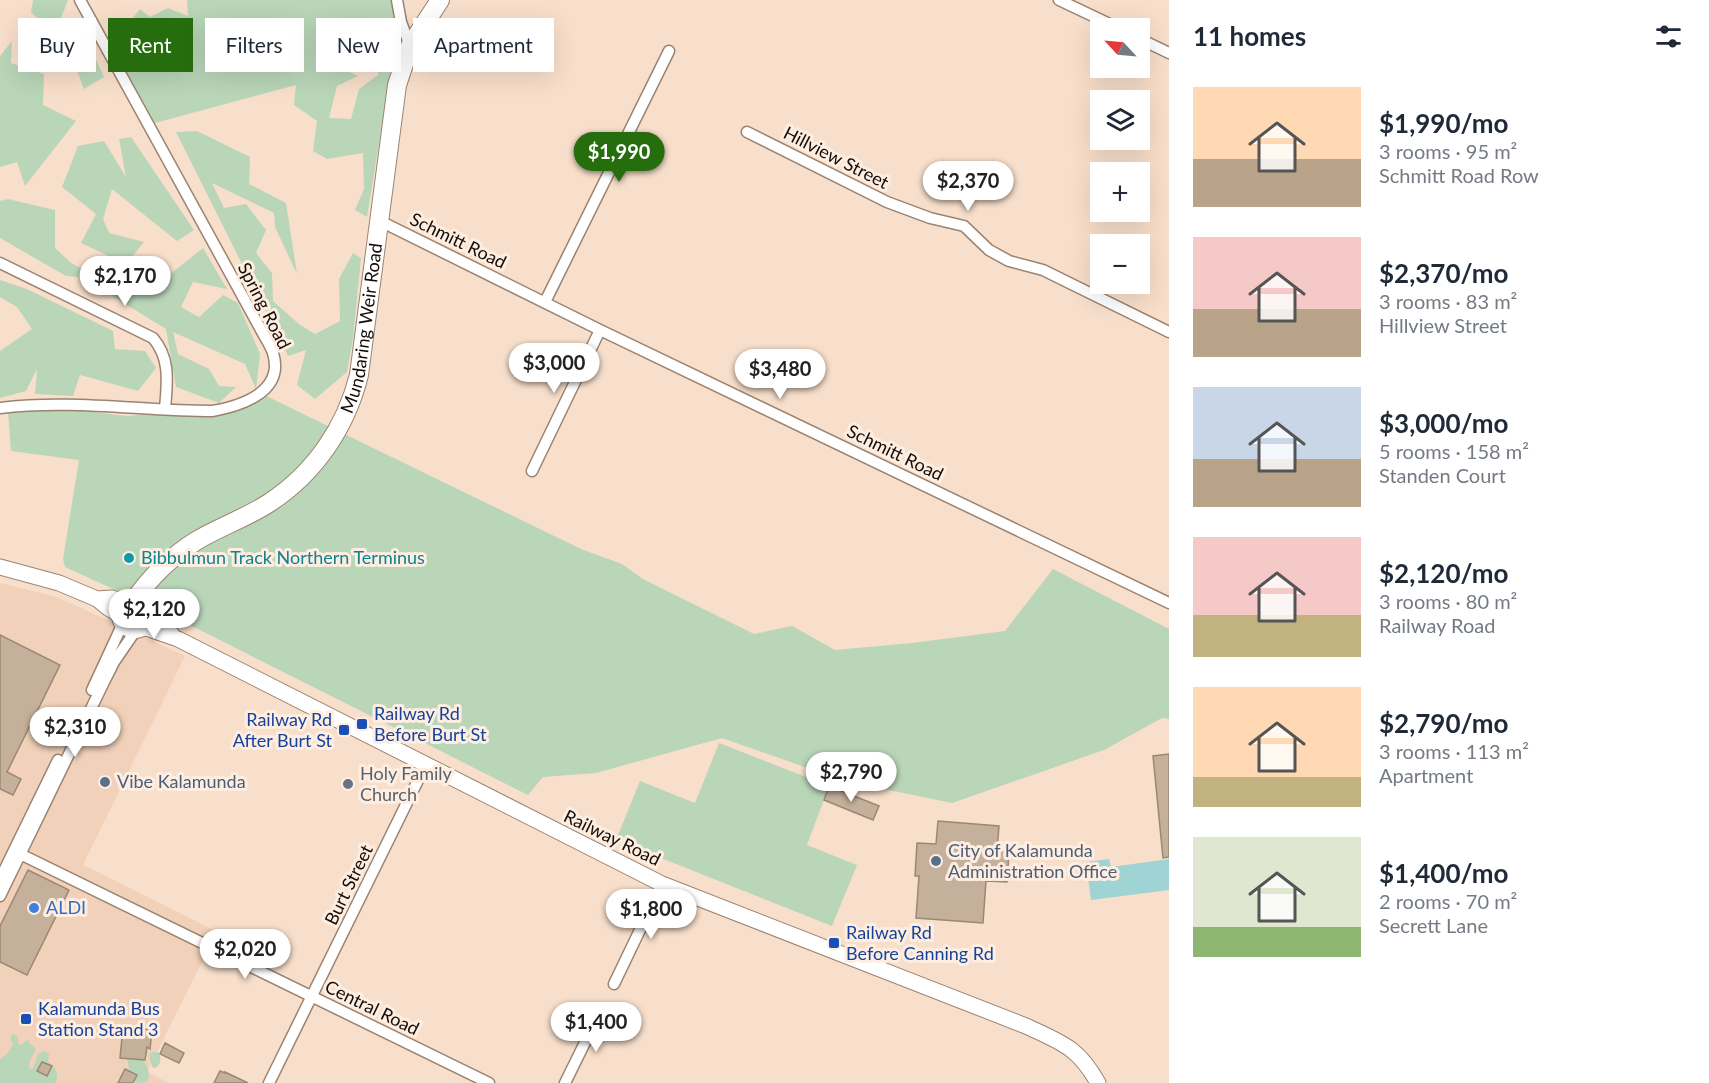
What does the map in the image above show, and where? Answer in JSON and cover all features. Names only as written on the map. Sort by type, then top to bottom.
[{"type":"main road","name":"Mundaring Weir Road","points":[[135,616],[143,587],[174,557],[196,541],[268,504],[308,471],[330,442],[347,411],[359,375],[397,85],[410,46],[440,0]]},
{"type":"street","name":"Spring Road","points":[[0,408],[59,403],[212,411],[231,408],[263,392],[270,384],[275,366],[273,352],[80,0]]},
{"type":"street","points":[[397,0],[401,22],[410,46]]},
{"type":"street","points":[[1059,0],[1097,18]]},
{"type":"street","points":[[1150,44],[1169,53]]},
{"type":"street","points":[[545,302],[669,51]]},
{"type":"street","name":"Hillview Street","points":[[747,132],[887,202],[930,218],[964,226],[990,250],[1009,261],[1043,270],[1169,332]]},
{"type":"street","name":"Schmitt Road","points":[[380,221],[600,330],[1169,603]]},
{"type":"street","points":[[0,263],[153,338],[161,347],[168,373],[165,409]]},
{"type":"street","points":[[532,471],[600,330]]},
{"type":"street","name":"Railway Road","points":[[0,567],[42,577],[97,599],[108,608],[135,616],[425,766],[662,884],[1046,1035],[1077,1053],[1098,1083]]},
{"type":"street","points":[[0,896],[17,853],[135,616]]},
{"type":"street","name":"Burt Street","points":[[269,1083],[425,766]]},
{"type":"street","points":[[0,879],[17,853]]},
{"type":"street","name":"Central Road","points":[[17,853],[489,1083]]},
{"type":"street","points":[[614,984],[662,884]]},
{"type":"street","points":[[565,1083],[601,1010]]},
{"type":"shaded area","points":[[0,583],[57,597],[185,656],[83,865],[217,932],[147,1072],[169,1083],[0,1083]]},
{"type":"green space","points":[[33,0],[68,0],[61,18],[37,18],[31,12]]},
{"type":"green space","points":[[187,0],[392,0],[395,18],[316,18],[316,72],[350,72],[358,76],[337,86],[329,118],[351,119],[359,89],[378,75],[378,72],[391,72],[367,217],[355,210],[364,189],[363,153],[327,159],[313,151],[317,121],[294,105],[296,85],[155,123],[127,72],[193,72],[193,18],[133,18],[140,9],[150,17],[168,8],[188,16]]},
{"type":"green space","points":[[12,41],[11,63],[18,65],[18,72],[44,74],[43,105],[76,121],[25,186],[17,162],[0,167],[0,56]]},
{"type":"green space","points":[[96,60],[104,77],[84,89],[77,72],[96,72]]},
{"type":"green space","points":[[197,131],[250,157],[249,184],[286,203],[297,274],[275,227],[274,213],[212,183],[224,208],[246,204],[266,230],[256,253],[272,273],[273,301],[300,325],[315,334],[340,321],[339,279],[353,253],[361,258],[353,338],[347,372],[315,399],[297,385],[306,350],[288,356],[176,132]]},
{"type":"green space","points":[[131,137],[194,230],[177,241],[112,189],[103,219],[109,233],[144,242],[126,264],[81,243],[96,214],[62,187],[78,146],[104,141],[126,177],[119,139]]},
{"type":"green space","points":[[8,199],[55,210],[55,248],[71,263],[102,279],[66,276],[0,238],[0,201]]},
{"type":"green space","points":[[203,248],[227,289],[193,282],[181,307],[199,317],[223,295],[238,303],[260,354],[256,389],[245,364],[173,332],[178,354],[209,369],[219,386],[236,387],[219,403],[176,387],[166,329],[104,291],[111,275],[122,293],[159,283]]},
{"type":"green space","points":[[0,280],[27,289],[113,331],[115,349],[145,351],[156,368],[138,391],[80,375],[73,396],[35,394],[37,369],[26,391],[0,398],[0,351],[32,329],[17,307],[0,297]]},
{"type":"green space","points":[[260,393],[581,549],[622,564],[643,579],[754,634],[792,626],[835,650],[1005,631],[1053,569],[1169,629],[1169,719],[1162,718],[1104,750],[952,803],[845,781],[722,738],[596,773],[543,777],[528,795],[170,615],[65,567],[63,559],[79,460],[11,451],[8,412],[66,409],[127,416],[166,413],[226,415]]},
{"type":"green space","points":[[719,743],[829,786],[807,845],[857,865],[832,926],[616,840],[640,781],[695,803]]},
{"type":"green space","points":[[13,1033],[18,1038],[18,1044],[21,1045],[27,1040],[36,1049],[29,1069],[33,1068],[38,1054],[44,1051],[49,1053],[48,1062],[55,1068],[57,1074],[55,1083],[0,1083],[0,1059],[13,1045],[10,1039]]},
{"type":"green space","points":[[152,1052],[158,1052],[160,1057],[160,1063],[155,1068],[152,1067],[149,1055]]},
{"type":"green space","points":[[127,1057],[142,1059],[146,1064],[149,1076],[147,1082],[137,1083],[130,1074]]},
{"type":"water","points":[[1109,859],[1111,867],[1169,859],[1169,890],[1091,900],[1086,862]]},
{"type":"building","points":[[0,635],[60,665],[7,772],[21,779],[13,795],[0,789]]},
{"type":"building","points":[[1169,754],[1169,857],[1163,858],[1153,756]]},
{"type":"building","points":[[829,786],[879,806],[873,820],[824,800]]},
{"type":"building","points":[[938,821],[999,826],[997,851],[1009,852],[1007,882],[986,881],[983,923],[916,918],[919,876],[915,876],[917,843],[936,844]]},
{"type":"building","name":"ALDI","points":[[28,870],[69,890],[27,975],[0,962],[0,926]]},
{"type":"building","points":[[123,1027],[152,1030],[150,1049],[147,1047],[145,1060],[120,1058]]},
{"type":"building","points":[[165,1043],[184,1053],[179,1063],[160,1054]]},
{"type":"building","points":[[42,1062],[52,1066],[47,1076],[37,1071]]},
{"type":"building","points":[[125,1069],[137,1075],[133,1083],[118,1083]]},
{"type":"building","points":[[220,1071],[225,1072],[248,1083],[214,1083]]},
{"type":"place","name":"Bibbulmun Track Northern Terminus","points":[[129,558]]},
{"type":"place","name":"Railway Rd Before Burt St","points":[[362,724]]},
{"type":"place","name":"Railway Rd After Burt St","points":[[344,730]]},
{"type":"place","name":"Vibe Kalamunda","points":[[105,782]]},
{"type":"place","name":"Holy Family Church","points":[[348,784]]},
{"type":"place","name":"City of Kalamunda Administration Office","points":[[936,861]]},
{"type":"place","name":"ALDI","points":[[34,908]]},
{"type":"place","name":"Railway Rd Before Canning Rd","points":[[834,943]]},
{"type":"place","name":"Kalamunda Bus Station Stand 3","points":[[26,1019]]}]
